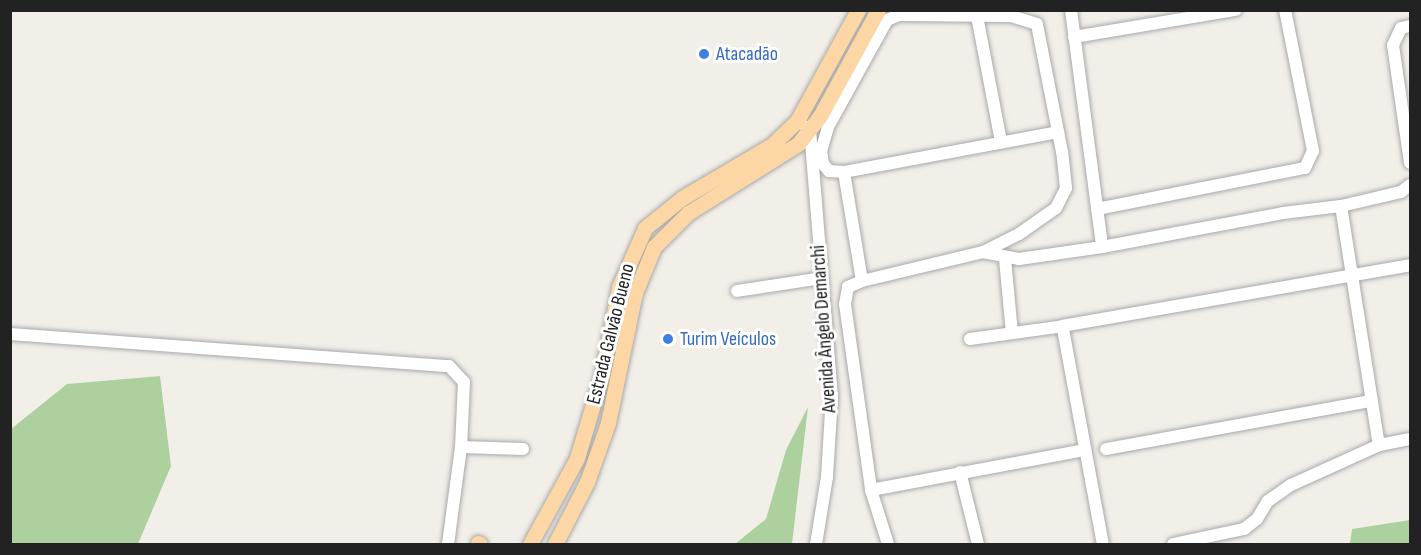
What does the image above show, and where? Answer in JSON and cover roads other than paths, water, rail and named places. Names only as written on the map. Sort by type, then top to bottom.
[{"type":"main road","name":"Estrada Galvão Bueno","points":[[530,544],[577,458],[602,374],[619,287],[645,228],[682,198],[772,145],[796,121],[858,10]]},
{"type":"main road","name":"Estrada Galvão Bueno","points":[[555,544],[587,482],[608,423],[636,293],[654,247],[688,213],[778,159],[810,130],[878,10]]},
{"type":"street","points":[[1071,10],[1102,247]]},
{"type":"street","points":[[1074,37],[1236,10]]},
{"type":"street","points":[[1097,209],[1305,168],[1313,151],[1285,10]]},
{"type":"street","points":[[888,544],[871,490],[845,304],[849,287],[862,281],[983,252],[1018,234],[1063,199],[1066,188],[1058,132],[1040,28],[1032,21],[1010,13],[977,16],[900,13],[880,28],[823,143],[825,168],[844,172],[1058,132]]},
{"type":"street","points":[[977,16],[1001,142]]},
{"type":"street","points":[[1410,26],[1401,28],[1393,45],[1410,163]]},
{"type":"street","points":[[796,121],[810,130]]},
{"type":"street","name":"Avenida Ângelo Demarchi","points":[[810,130],[832,395],[827,477],[817,539]]},
{"type":"street","points":[[844,172],[862,281]]},
{"type":"street","points":[[983,252],[1005,259],[1102,247],[1283,213],[1341,206],[1401,192],[1410,185]]},
{"type":"street","points":[[1341,206],[1379,445]]},
{"type":"street","points":[[1005,259],[1012,333]]},
{"type":"street","points":[[970,339],[1062,327],[1410,265]]},
{"type":"street","points":[[738,291],[822,278]]},
{"type":"street","points":[[1062,327],[1103,544]]},
{"type":"street","points":[[10,334],[449,366],[464,382],[461,447],[448,544]]},
{"type":"street","points":[[1106,449],[1371,401]]},
{"type":"street","points":[[1173,544],[1219,540],[1251,525],[1268,501],[1291,485],[1379,445],[1410,439]]},
{"type":"street","points":[[461,447],[523,449]]},
{"type":"street","points":[[871,490],[1085,450]]},
{"type":"street","points":[[960,472],[978,544]]},
{"type":"street","points":[[817,539],[825,544]]},
{"type":"place","name":"Atacadão","points":[[704,54]]},
{"type":"place","name":"Turim Veículos","points":[[668,339]]}]
